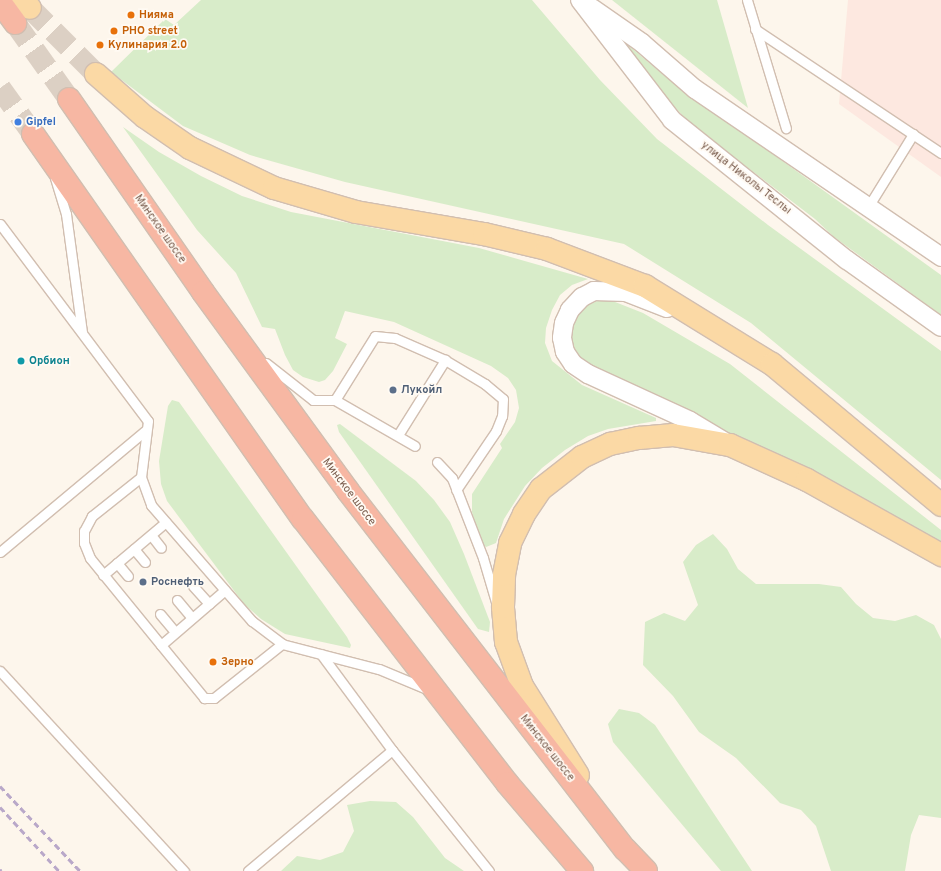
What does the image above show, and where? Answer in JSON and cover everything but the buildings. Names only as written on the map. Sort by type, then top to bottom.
[{"type":"highway","points":[[0,2],[22,10]]},
{"type":"highway","name":"Минское шоссе","points":[[69,100],[203,292],[348,491],[625,848],[646,871]]},
{"type":"highway","points":[[33,134],[303,519],[507,783],[582,871]]},
{"type":"main road","points":[[96,74],[145,117],[190,148],[274,188],[356,212],[484,234],[547,249],[645,286],[772,364],[941,505]]},
{"type":"main road","points":[[625,848],[522,686],[506,642],[504,575],[510,543],[524,514],[541,489],[560,472],[582,457],[610,444],[639,438],[673,435],[730,445],[807,480],[941,555]]},
{"type":"street","name":"улица Николы Теслы","points":[[581,0],[642,43],[695,89],[941,257]]},
{"type":"street","name":"улица Николы Теслы","points":[[581,0],[672,120],[846,260],[941,327]]},
{"type":"street","points":[[724,334],[649,300],[626,292],[607,290],[594,291],[582,297],[570,310],[564,323],[562,338],[565,352],[573,364],[588,374],[690,421],[730,445]]},
{"type":"lane","points":[[747,0],[786,128]]},
{"type":"lane","points":[[755,29],[941,154]]},
{"type":"lane","points":[[868,207],[913,134]]},
{"type":"lane","points":[[47,154],[66,214],[82,333]]},
{"type":"lane","points":[[0,224],[82,333],[147,426],[141,477],[151,505],[252,620],[282,644],[379,669],[440,695]]},
{"type":"lane","points":[[203,292],[270,368],[313,400],[335,400],[415,446]]},
{"type":"lane","points":[[335,400],[375,336],[395,338],[445,360],[485,384],[503,400],[502,416],[496,431],[456,490]]},
{"type":"lane","points":[[398,435],[445,360]]},
{"type":"lane","points":[[0,552],[147,426]]},
{"type":"lane","points":[[437,462],[452,478],[483,558],[506,642]]},
{"type":"lane","points":[[141,477],[92,516],[84,531],[84,543],[90,558],[103,575],[204,698],[214,698],[282,644]]},
{"type":"lane","points":[[103,575],[166,522]]},
{"type":"lane","points":[[150,535],[161,548]]},
{"type":"lane","points":[[134,549],[145,562]]},
{"type":"lane","points":[[117,563],[128,576]]},
{"type":"lane","points":[[193,586],[209,604]]},
{"type":"lane","points":[[160,645],[225,590]]},
{"type":"lane","points":[[177,600],[192,618]]},
{"type":"lane","points":[[160,614],[175,632]]},
{"type":"lane","points":[[321,654],[392,750],[489,871]]},
{"type":"lane","points":[[0,671],[184,871]]},
{"type":"lane","points":[[248,871],[392,750]]},
{"type":"shaded area","points":[[848,0],[941,0],[941,177],[839,104]]},
{"type":"green space","points":[[201,0],[532,0],[600,80],[657,139],[768,225],[941,351],[941,480],[751,323],[624,244],[345,182],[250,155],[183,126],[111,72],[165,19],[174,25]]},
{"type":"green space","points":[[612,0],[717,0],[748,108]]},
{"type":"green space","points":[[628,45],[667,78],[941,275],[941,315],[834,237],[815,219],[693,126],[656,88],[625,47]]},
{"type":"green space","points":[[123,127],[159,152],[201,176],[242,196],[291,212],[479,248],[588,279],[572,285],[560,295],[552,310],[546,328],[545,343],[552,361],[582,385],[656,418],[656,421],[608,429],[588,436],[565,450],[542,468],[525,486],[504,519],[496,543],[486,547],[481,544],[472,512],[472,494],[502,448],[500,444],[515,422],[519,408],[516,390],[508,378],[491,366],[394,322],[345,311],[335,338],[347,344],[333,371],[325,380],[319,382],[303,377],[293,370],[285,355],[275,329],[262,327],[236,273],[197,230]]},
{"type":"green space","points":[[600,300],[610,300],[643,313],[730,364],[941,530],[941,546],[807,471],[601,371],[581,359],[571,342],[572,323],[583,307]]},
{"type":"green space","points":[[172,400],[179,402],[347,637],[351,645],[350,648],[285,634],[261,619],[244,604],[167,501],[161,484],[159,461],[168,406]]},
{"type":"green space","points":[[340,424],[416,481],[434,500],[450,522],[490,622],[489,632],[478,629],[339,432],[337,425]]},
{"type":"green space","points":[[713,534],[727,549],[738,569],[756,584],[819,584],[841,587],[856,604],[873,618],[895,621],[916,615],[934,625],[941,639],[941,818],[919,815],[911,835],[905,871],[831,871],[816,826],[801,810],[780,803],[736,758],[699,732],[673,696],[643,665],[645,622],[664,613],[685,621],[698,605],[683,562],[696,545]]},
{"type":"green space","points":[[619,709],[639,713],[655,725],[752,871],[721,871],[613,742],[608,724]]},
{"type":"green space","points":[[370,801],[396,802],[413,817],[445,858],[464,871],[281,871],[297,856],[320,860],[343,852],[354,831],[347,805]]},
{"type":"tunnel","points":[[30,8],[96,74]]},
{"type":"tunnel","points":[[15,23],[69,99]]},
{"type":"tunnel","points":[[0,88],[33,134]]},
{"type":"railway","points":[[0,786],[80,871]]},
{"type":"railway","points":[[0,807],[59,871]]},
{"type":"place","name":"Нияма","points":[[131,15]]},
{"type":"place","name":"PHO street","points":[[114,31]]},
{"type":"place","name":"Кулинария 2.0","points":[[100,45]]},
{"type":"place","name":"Gipfel","points":[[18,122]]},
{"type":"place","name":"Орбион","points":[[21,361]]},
{"type":"place","name":"Лукойл","points":[[393,390]]},
{"type":"place","name":"Роснефть","points":[[143,582]]},
{"type":"place","name":"Зерно","points":[[213,662]]}]
